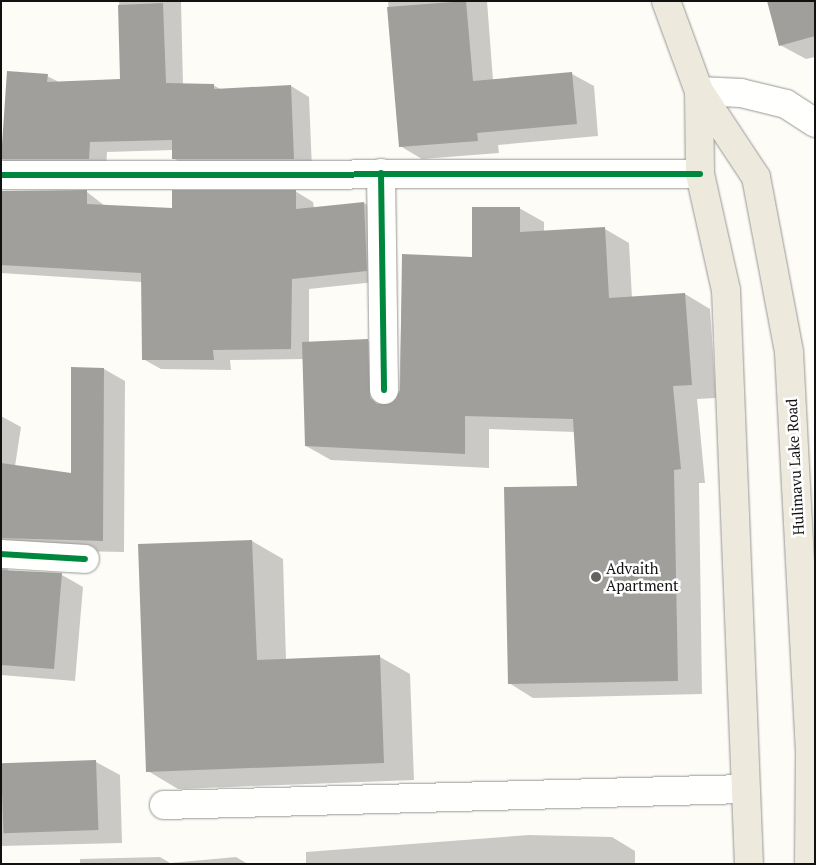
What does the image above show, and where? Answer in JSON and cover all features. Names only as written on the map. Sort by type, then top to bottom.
[{"type":"main road","name":"Hulimavu Lake Road","points":[[666,1],[699,91],[756,177],[789,352],[810,749],[809,864]]},
{"type":"main road","name":"Hulimavu Lake Road","points":[[699,91],[700,174],[726,290],[736,483],[744,789],[749,864]]},
{"type":"street","points":[[699,91],[741,93],[786,104],[815,123]]},
{"type":"street","points":[[381,173],[384,390]]},
{"type":"street","points":[[1,175],[700,174]]},
{"type":"street","points":[[1,554],[85,559]]},
{"type":"street","points":[[164,805],[744,789]]},
{"type":"building","points":[[466,1],[473,81],[572,72],[577,124],[477,133],[478,141],[399,147],[387,7]]},
{"type":"building","points":[[767,1],[815,1],[815,36],[779,46]]},
{"type":"building","points":[[163,3],[166,83],[214,84],[214,89],[291,85],[294,159],[172,159],[172,140],[90,142],[89,159],[1,159],[7,71],[48,74],[47,82],[120,79],[118,5]]},
{"type":"building","points":[[87,190],[87,204],[172,208],[172,190],[296,190],[296,209],[364,202],[367,271],[292,279],[291,349],[213,350],[214,360],[142,360],[141,273],[1,265],[1,191]]},
{"type":"building","points":[[472,207],[520,207],[520,232],[605,227],[609,298],[685,293],[692,385],[673,386],[681,469],[674,470],[678,681],[508,684],[504,487],[577,486],[573,419],[465,416],[465,454],[305,446],[302,342],[368,339],[370,398],[377,404],[392,403],[400,390],[402,254],[472,257]]},
{"type":"building","points":[[71,367],[104,368],[103,541],[1,538],[1,463],[71,473]]},
{"type":"building","points":[[252,540],[257,660],[380,655],[384,763],[146,772],[138,544]]},
{"type":"building","points":[[1,570],[62,573],[54,669],[1,665]]},
{"type":"building","points":[[96,760],[98,830],[4,833],[1,763]]},
{"type":"cycle path","points":[[381,173],[384,390]]},
{"type":"cycle path","points":[[1,175],[700,174]]},
{"type":"cycle path","points":[[1,554],[85,559]]},
{"type":"place","name":"Advaith Apartment","points":[[596,577]]}]
